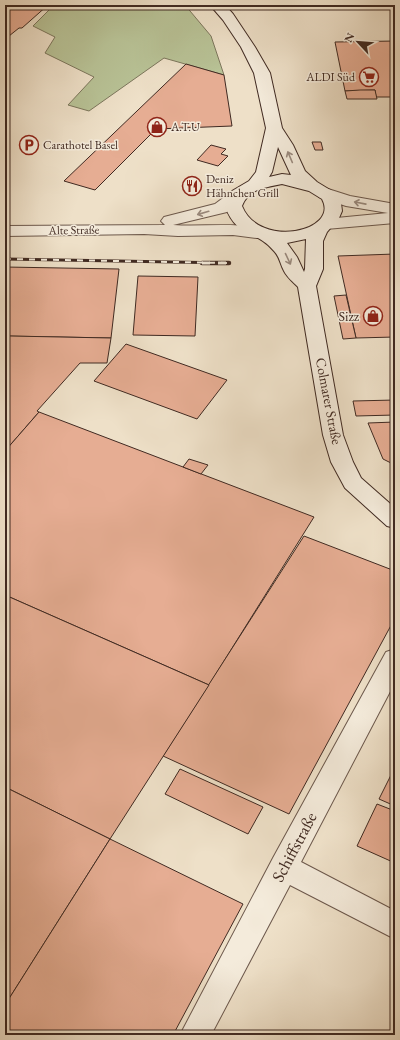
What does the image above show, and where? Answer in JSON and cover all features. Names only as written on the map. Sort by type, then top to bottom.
[{"type":"main road","points":[[217,5],[228,17],[248,47],[262,73],[274,128],[285,145],[298,172],[310,184],[325,194],[331,201],[334,209],[332,217],[323,227]]},
{"type":"main road","points":[[255,184],[264,172],[274,128]]},
{"type":"main road","points":[[308,286],[293,271],[288,258],[280,246],[242,223],[234,212],[234,204],[237,196],[244,189],[255,184],[282,179],[310,184]]},
{"type":"main road","points":[[325,194],[346,200],[395,209]]},
{"type":"main road","name":"Alte Straße","points":[[144,229],[221,208],[237,196]]},
{"type":"main road","points":[[262,234],[294,237],[346,221],[395,217]]},
{"type":"main road","name":"Colmarer Straße","points":[[323,227],[314,241],[314,269],[308,286],[333,435],[342,462],[353,483],[395,520]]},
{"type":"main road","name":"Alte Straße","points":[[5,231],[144,229],[178,231],[233,230],[262,234]]},
{"type":"main road","name":"Schiffstraße","points":[[194,1035],[395,659]]},
{"type":"main road","points":[[283,867],[395,926]]},
{"type":"green space","points":[[54,5],[185,5],[211,36],[224,75],[164,58],[89,111],[68,105],[94,77],[45,53],[55,37],[33,26]]},
{"type":"building","points":[[5,5],[48,5],[22,28],[19,28],[9,36],[5,36]]},
{"type":"building","name":"ALDI Süd","points":[[395,41],[395,97],[376,97],[375,90],[345,91],[335,42]]},
{"type":"building","name":"A.T.U","points":[[186,64],[224,75],[232,126],[156,129],[95,190],[64,181]]},
{"type":"building","points":[[375,90],[377,99],[347,99],[345,91]]},
{"type":"building","points":[[312,142],[321,142],[323,150],[315,150]]},
{"type":"building","points":[[211,145],[226,149],[221,154],[228,156],[218,166],[197,160]]},
{"type":"building","name":"Sizz","points":[[395,254],[395,337],[356,338],[338,256]]},
{"type":"building","points":[[5,267],[119,269],[111,338],[5,336]]},
{"type":"building","points":[[138,276],[198,277],[195,336],[133,335]]},
{"type":"building","points":[[346,295],[356,338],[343,339],[334,296]]},
{"type":"building","points":[[10,336],[111,338],[107,363],[80,363],[37,411],[39,412],[5,451],[5,341]]},
{"type":"building","points":[[126,344],[227,380],[197,419],[94,381]]},
{"type":"building","points":[[395,400],[395,415],[356,416],[353,401]]},
{"type":"building","points":[[39,412],[314,517],[209,685],[5,595],[5,451]]},
{"type":"building","points":[[395,422],[395,465],[383,459],[368,423]]},
{"type":"building","points":[[189,459],[208,465],[201,474],[183,467]]},
{"type":"building","points":[[304,536],[395,571],[395,618],[289,814],[163,756]]},
{"type":"building","points":[[5,595],[209,685],[110,839],[5,787]]},
{"type":"building","points":[[395,767],[395,806],[379,799]]},
{"type":"building","points":[[180,769],[263,807],[248,834],[165,794]]},
{"type":"building","points":[[5,787],[110,839],[5,1005]]},
{"type":"building","points":[[377,804],[395,811],[395,863],[357,846]]},
{"type":"building","points":[[110,839],[243,904],[173,1035],[5,1035],[5,1005]]},
{"type":"railway","points":[[5,259],[229,263],[202,263]]},
{"type":"place","name":"ALDI Süd","points":[[369,77]]},
{"type":"place","name":"A.T.U","points":[[157,127]]},
{"type":"place","name":"Carathotel Basel","points":[[29,145]]},
{"type":"place","name":"Deniz Hähnchen Grill","points":[[192,186]]},
{"type":"place","name":"Sizz","points":[[373,316]]}]
